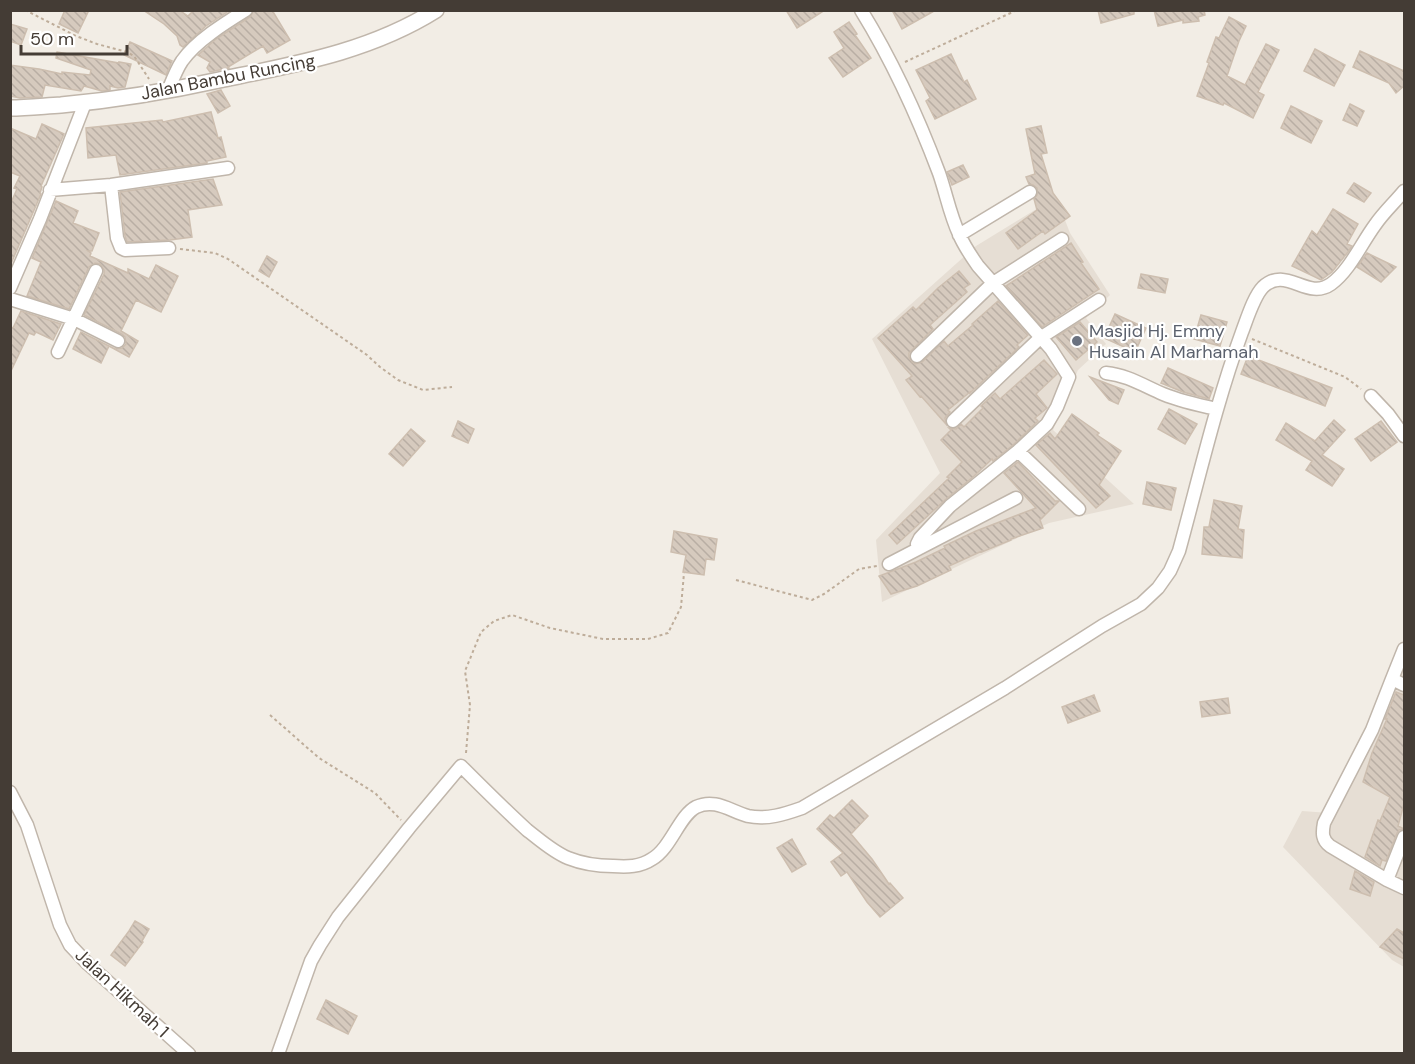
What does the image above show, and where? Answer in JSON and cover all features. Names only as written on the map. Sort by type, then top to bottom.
[{"type":"street","points":[[161,92],[192,50],[222,25],[246,10]]},
{"type":"street","name":"Jalan Bambu Runcing","points":[[10,108],[85,103],[161,92],[285,67],[338,54],[389,36],[436,10]]},
{"type":"street","points":[[861,10],[894,68],[915,112],[940,175],[959,235],[978,266],[1051,350],[1069,377],[1057,407],[1047,424],[1018,451],[950,506],[920,538],[917,544],[918,549]]},
{"type":"street","points":[[10,288],[40,219],[85,103]]},
{"type":"street","points":[[50,190],[111,185],[228,168]]},
{"type":"street","points":[[111,185],[117,238],[122,248],[125,250],[169,248]]},
{"type":"street","points":[[278,1053],[311,961],[320,945],[338,917],[461,766],[545,845],[567,858],[593,866],[642,865],[655,858],[667,845],[683,820],[695,808],[709,804],[721,805],[750,816],[776,817],[802,808],[1005,688],[1141,604],[1158,588],[1170,571],[1179,551],[1217,409],[1241,334],[1262,288],[1277,279],[1284,279],[1314,289],[1331,284],[1346,268],[1376,224],[1404,191]]},
{"type":"street","points":[[959,235],[1030,192]]},
{"type":"street","points":[[917,356],[993,283],[1062,239]]},
{"type":"street","points":[[58,352],[96,271]]},
{"type":"street","points":[[10,299],[74,320],[118,341]]},
{"type":"street","points":[[953,421],[1040,338],[1099,300]]},
{"type":"street","points":[[1106,373],[1131,379],[1164,395],[1217,409]]},
{"type":"street","points":[[1371,396],[1404,436]]},
{"type":"street","points":[[1018,451],[1079,508]]},
{"type":"street","points":[[889,564],[1017,498]]},
{"type":"street","points":[[1404,649],[1372,730],[1322,831],[1324,839],[1330,846],[1404,888]]},
{"type":"street","points":[[1392,679],[1404,685]]},
{"type":"street","name":"Jalan Hikmah 1","points":[[10,792],[27,825],[60,925],[70,945],[88,964],[189,1053]]},
{"type":"street","points":[[1387,880],[1404,837]]},
{"type":"path","points":[[24,10],[76,36],[134,56],[148,78],[161,92]]},
{"type":"path","points":[[894,68],[1017,10]]},
{"type":"path","points":[[169,248],[215,253],[228,259],[367,355],[398,380],[423,390],[452,387]]},
{"type":"path","points":[[1241,334],[1345,377],[1371,396]]},
{"type":"path","points":[[736,580],[812,600],[859,569],[889,564]]},
{"type":"path","points":[[461,766],[466,756],[470,705],[465,671],[481,632],[494,621],[512,615],[550,628],[603,639],[648,639],[668,633],[681,606],[684,573]]},
{"type":"path","points":[[270,715],[319,758],[375,793],[409,828]]},
{"type":"shaded area","points":[[1056,197],[1070,233],[1110,295],[1086,318],[1106,344],[1078,370],[1053,430],[1134,504],[1049,523],[882,602],[876,540],[940,473],[872,339],[976,246]]},
{"type":"shaded area","points":[[1404,643],[1404,967],[1392,960],[1283,847],[1302,811],[1329,813]]},
{"type":"building","points":[[65,10],[89,10],[78,33],[59,24]]},
{"type":"building","points":[[143,10],[179,10],[188,16],[194,10],[230,10],[206,26],[183,47],[177,36]]},
{"type":"building","points":[[254,10],[272,10],[290,40],[267,53],[263,46],[229,68],[210,72],[207,68],[210,62],[198,55],[216,39],[250,17]]},
{"type":"building","points":[[786,10],[825,10],[797,28]]},
{"type":"building","points":[[892,10],[936,10],[902,29]]},
{"type":"building","points":[[1098,10],[1134,10],[1134,14],[1101,23]]},
{"type":"building","points":[[1154,10],[1204,10],[1205,15],[1198,17],[1199,21],[1183,23],[1183,20],[1158,26]]},
{"type":"building","points":[[1229,17],[1246,26],[1227,76],[1245,85],[1266,44],[1279,50],[1258,92],[1264,95],[1253,118],[1224,103],[1223,105],[1197,96],[1216,37],[1219,38]]},
{"type":"building","points":[[849,22],[871,58],[843,77],[829,58],[844,48],[834,32]]},
{"type":"building","points":[[10,24],[27,29],[21,45],[10,41]]},
{"type":"building","points":[[130,42],[172,61],[166,75],[124,55]]},
{"type":"building","points":[[1315,49],[1345,65],[1334,86],[1304,71]]},
{"type":"building","points":[[1360,51],[1404,71],[1404,86],[1396,93],[1389,83],[1353,67]]},
{"type":"building","points":[[57,52],[131,64],[125,87],[110,86],[110,90],[102,91],[84,86],[81,91],[45,85],[42,97],[10,96],[10,65],[62,74],[62,72],[90,75],[91,70],[56,58]]},
{"type":"building","points":[[951,54],[964,82],[967,80],[976,99],[935,119],[926,101],[930,98],[916,70]]},
{"type":"building","points":[[221,90],[230,106],[218,113],[207,94]]},
{"type":"building","points":[[1350,104],[1364,111],[1357,126],[1343,120]]},
{"type":"building","points":[[1291,106],[1322,121],[1311,143],[1281,128]]},
{"type":"building","points":[[211,112],[226,157],[207,161],[207,163],[120,175],[116,155],[88,158],[86,128],[162,120],[163,122]]},
{"type":"building","points":[[42,124],[64,134],[10,266],[10,205],[20,176],[10,172],[10,128],[36,139]]},
{"type":"building","points":[[1041,126],[1047,153],[1041,154],[1053,193],[1070,216],[1045,234],[1043,231],[1018,249],[1006,233],[1037,210],[1034,199],[1037,195],[1037,188],[1029,184],[1026,177],[1035,174],[1026,129]]},
{"type":"building","points":[[963,165],[969,177],[952,185],[947,172]]},
{"type":"building","points":[[213,179],[222,205],[188,210],[192,237],[127,242],[120,192]]},
{"type":"building","points":[[1354,183],[1371,193],[1364,202],[1347,193]]},
{"type":"building","points":[[56,201],[78,211],[73,223],[99,233],[92,251],[88,251],[91,253],[90,256],[128,273],[128,269],[149,279],[156,265],[178,276],[161,312],[136,300],[121,331],[138,341],[129,357],[109,346],[115,349],[122,348],[126,344],[122,334],[84,315],[104,274],[100,264],[95,263],[89,267],[69,309],[27,296],[41,262],[32,258]]},
{"type":"building","points":[[1333,209],[1358,224],[1347,244],[1352,246],[1332,272],[1321,280],[1292,266],[1312,231],[1317,235]]},
{"type":"building","points":[[1071,243],[1083,262],[1081,263],[1099,289],[1042,327],[1006,286]]},
{"type":"building","points":[[1367,253],[1396,267],[1381,282],[1357,267]]},
{"type":"building","points":[[267,256],[277,262],[269,277],[259,271]]},
{"type":"building","points":[[959,271],[970,284],[964,288],[967,292],[930,325],[933,329],[909,353],[912,362],[915,364],[922,362],[944,341],[948,346],[998,301],[1028,335],[1017,345],[1019,347],[970,393],[948,410],[950,412],[945,418],[946,424],[906,380],[912,376],[878,338],[913,307],[916,310]]},
{"type":"building","points":[[1141,274],[1168,279],[1165,293],[1138,288]]},
{"type":"building","points":[[21,311],[61,324],[53,340],[36,332],[34,335],[29,333],[10,373],[10,326],[13,328]]},
{"type":"building","points":[[1115,314],[1146,328],[1135,352],[1104,338]]},
{"type":"building","points":[[1201,315],[1227,322],[1220,346],[1194,339]]},
{"type":"building","name":"Masjid Hj. Emmy Husain Al Marhamah","points":[[1080,322],[1097,342],[1076,360],[1056,337]]},
{"type":"building","points":[[81,332],[109,346],[101,363],[73,349]]},
{"type":"building","points":[[1248,356],[1332,388],[1325,406],[1241,374]]},
{"type":"building","points":[[1044,360],[1057,374],[1036,394],[1047,408],[1035,418],[1038,421],[897,544],[889,535],[949,478],[947,477],[962,462],[941,440],[951,430],[949,428],[956,429],[961,424],[964,427],[995,393],[1000,399]]},
{"type":"building","points":[[1168,368],[1213,388],[1209,399],[1161,383]]},
{"type":"building","points":[[1090,377],[1124,390],[1118,404],[1109,400]]},
{"type":"building","points":[[1169,409],[1197,424],[1185,444],[1158,429]]},
{"type":"building","points":[[1072,414],[1121,451],[1099,485],[1110,496],[1096,508],[1036,445],[1050,433],[1055,439]]},
{"type":"building","points":[[1334,420],[1345,430],[1322,455],[1344,469],[1332,486],[1306,470],[1312,461],[1276,440],[1286,423],[1315,441]]},
{"type":"building","points":[[458,421],[474,429],[468,443],[452,436]]},
{"type":"building","points":[[1381,421],[1397,442],[1371,461],[1355,439]]},
{"type":"building","points":[[411,429],[425,441],[403,466],[389,454]]},
{"type":"building","points":[[1018,462],[1055,501],[1059,501],[1040,520],[1043,528],[982,551],[949,566],[951,570],[917,586],[891,594],[879,576],[916,562],[976,531],[1036,508],[1004,473]]},
{"type":"building","points":[[1147,482],[1176,488],[1171,510],[1143,504]]},
{"type":"building","points":[[1214,500],[1242,506],[1238,529],[1244,530],[1242,558],[1202,554],[1204,527],[1209,527]]},
{"type":"building","points":[[674,531],[717,539],[714,560],[706,559],[704,575],[683,572],[686,555],[671,552]]},
{"type":"building","points":[[1396,692],[1404,695],[1404,804],[1398,826],[1404,829],[1397,833],[1386,861],[1382,860],[1380,866],[1365,857],[1378,820],[1380,821],[1390,797],[1363,782]]},
{"type":"building","points":[[1094,695],[1100,711],[1068,723],[1062,707]]},
{"type":"building","points":[[1228,698],[1230,713],[1202,717],[1200,702]]},
{"type":"building","points":[[852,800],[868,816],[851,834],[889,884],[903,898],[880,917],[847,872],[841,876],[831,862],[843,853],[817,829],[830,815],[834,818]]},
{"type":"building","points":[[792,839],[806,864],[792,872],[777,848]]},
{"type":"building","points":[[1355,871],[1374,882],[1370,896],[1350,889]]},
{"type":"building","points":[[135,921],[149,929],[143,942],[125,966],[111,955]]},
{"type":"building","points":[[1397,929],[1404,933],[1404,959],[1380,947]]},
{"type":"building","points":[[326,1000],[357,1016],[348,1034],[317,1019]]},
{"type":"place","name":"Masjid Hj. Emmy Husain Al Marhamah","points":[[1077,341]]}]
